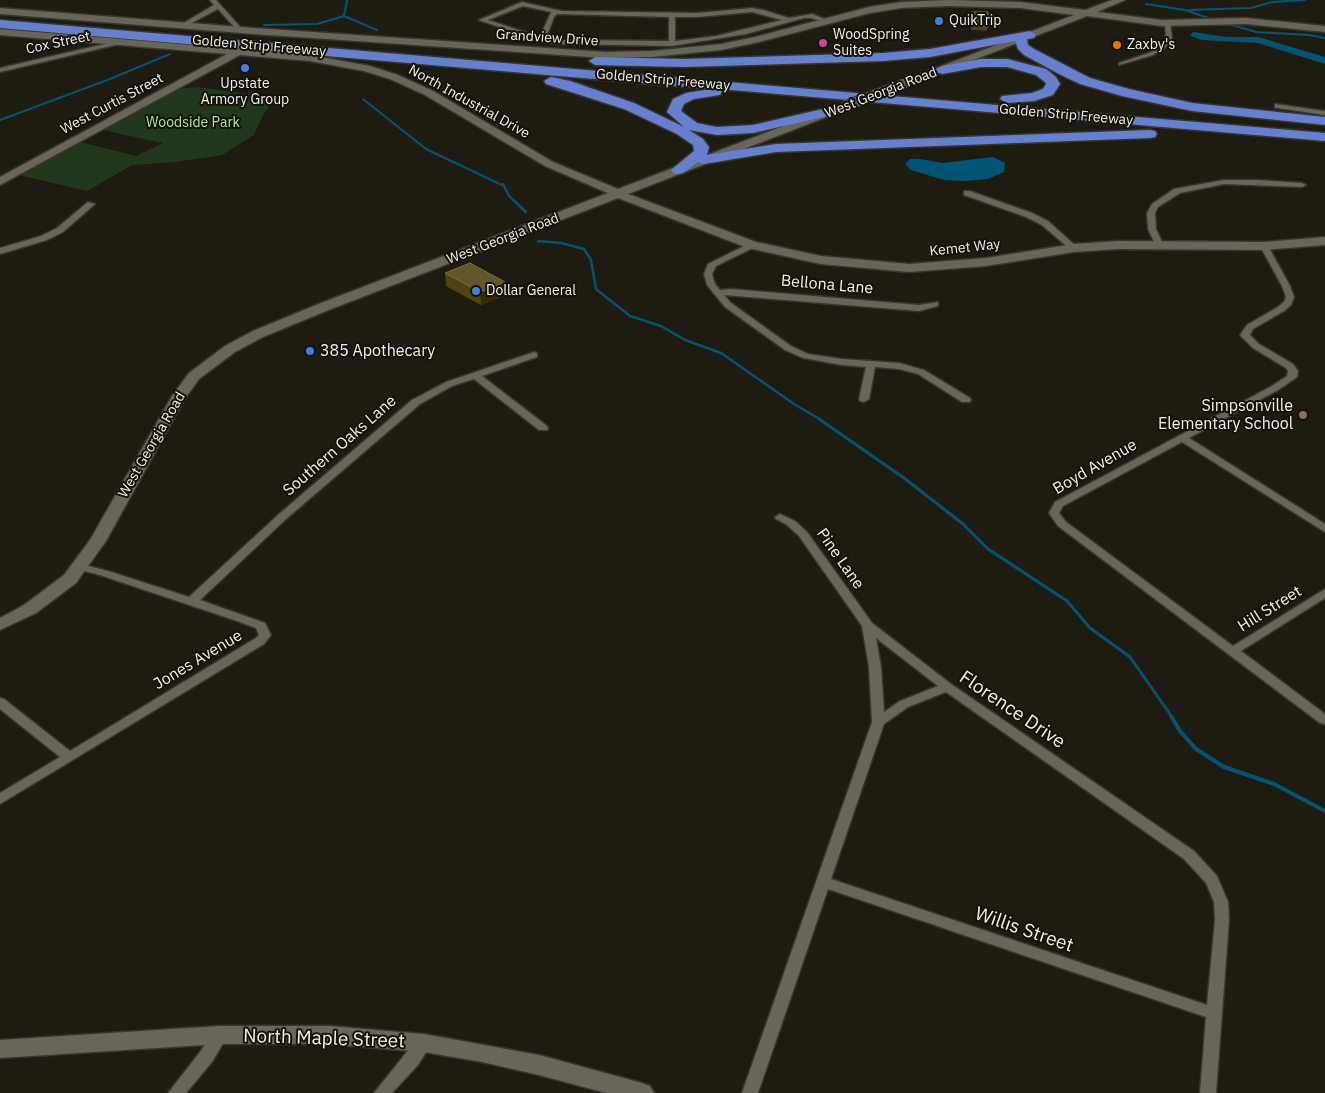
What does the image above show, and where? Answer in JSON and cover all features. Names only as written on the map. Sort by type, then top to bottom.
[{"type":"highway","name":"Golden Strip Freeway","points":[[0,18],[821,94],[1325,137]]},
{"type":"highway","name":"Golden Strip Freeway","points":[[0,24],[966,98],[1325,129]]},
{"type":"highway","points":[[371,52],[609,62],[685,63],[930,53],[1026,37]]},
{"type":"highway","points":[[1026,37],[1022,46],[1028,52],[1085,81],[1127,93],[1192,107],[1325,121]]},
{"type":"highway","points":[[371,52],[565,84],[629,106],[682,131],[716,140],[750,143]]},
{"type":"highway","points":[[983,54],[1028,61],[1066,72]]},
{"type":"highway","points":[[942,70],[981,63],[1007,63],[1041,72],[1053,84],[1048,92],[1034,97],[966,98]]},
{"type":"highway","points":[[821,94],[718,91],[691,96],[678,102],[674,112],[692,126],[717,131],[753,129],[842,108]]},
{"type":"highway","points":[[678,170],[701,154],[702,147],[682,131]]},
{"type":"highway","points":[[704,160],[776,148],[1136,134],[1221,136],[1325,143]]},
{"type":"street","points":[[213,0],[240,30]]},
{"type":"street","name":"West Georgia Road","points":[[0,625],[49,596],[70,579],[98,541],[177,399],[194,376],[216,358],[242,342],[291,320],[1120,0]]},
{"type":"street","name":"Grandview Drive","points":[[0,11],[240,30],[605,55],[652,54],[722,47],[756,40],[824,20],[876,8],[949,3],[1020,5],[1167,23],[1253,21],[1325,29]]},
{"type":"street","points":[[788,20],[760,10],[672,15],[555,12],[522,4],[482,20],[542,39],[609,44],[672,44],[723,37],[788,20],[812,16],[824,20]]},
{"type":"street","points":[[184,25],[218,6]]},
{"type":"street","points":[[542,39],[551,16],[555,12]]},
{"type":"street","points":[[672,15],[672,44]]},
{"type":"street","points":[[1121,64],[1151,54],[1163,47],[1169,38],[1167,23]]},
{"type":"street","name":"North Industrial Drive","points":[[0,32],[338,62],[394,77],[429,93],[549,164],[618,194]]},
{"type":"street","name":"Cox Street","points":[[0,70],[122,42]]},
{"type":"street","points":[[605,55],[609,44]]},
{"type":"street","name":"West Curtis Street","points":[[0,182],[238,52]]},
{"type":"street","points":[[1278,106],[1325,113]]},
{"type":"street","points":[[0,173],[12,176]]},
{"type":"street","points":[[1160,244],[1152,229],[1151,213],[1155,206],[1177,191],[1224,182],[1302,185]]},
{"type":"street","points":[[967,193],[1029,215],[1045,224],[1074,248]]},
{"type":"street","name":"Kemet Way","points":[[618,194],[752,245],[787,254],[844,263],[909,268],[986,262],[1074,248],[1118,245],[1264,246],[1325,240]]},
{"type":"street","points":[[0,251],[44,238],[60,230],[90,204]]},
{"type":"street","points":[[752,245],[712,264],[708,274],[711,285],[728,305],[788,348],[806,356],[898,366],[921,372],[966,400]]},
{"type":"street","name":"Boyd Avenue","points":[[1264,246],[1290,297],[1288,303],[1281,310],[1250,327],[1246,335],[1256,346],[1287,364],[1292,369],[1293,375],[1275,388],[1066,500],[1055,509],[1055,516],[1062,524],[1325,720]]},
{"type":"street","name":"Bellona Lane","points":[[717,292],[919,308],[935,304]]},
{"type":"street","name":"Southern Oaks Lane","points":[[191,602],[282,517],[416,402],[439,388],[534,354]]},
{"type":"street","points":[[864,399],[871,364]]},
{"type":"street","points":[[476,375],[543,428]]},
{"type":"street","points":[[1182,438],[1325,529]]},
{"type":"street","name":"Pine Lane","points":[[780,517],[791,523],[802,534],[868,626],[947,687]]},
{"type":"street","name":"Jones Avenue","points":[[0,799],[263,638],[264,631],[261,626],[104,573],[80,567]]},
{"type":"street","name":"Hill Street","points":[[1233,651],[1325,594]]},
{"type":"street","name":"Pine Lane","points":[[868,626],[876,677],[878,722]]},
{"type":"street","name":"Florence Drive","points":[[878,722],[904,704],[947,687],[1177,846],[1200,864],[1212,880],[1219,894],[1222,910],[1208,1093]]},
{"type":"street","points":[[0,702],[69,757]]},
{"type":"street","points":[[750,1093],[878,722]]},
{"type":"street","name":"Willis Street","points":[[823,882],[1213,1013]]},
{"type":"street","points":[[176,1093],[206,1058],[220,1035]]},
{"type":"street","name":"North Maple Street","points":[[0,1049],[220,1035],[328,1035],[424,1043],[539,1065],[642,1093]]},
{"type":"street","points":[[382,1093],[412,1060],[424,1043]]},
{"type":"green space","name":"Woodside Park","points":[[197,87],[248,94],[272,101],[254,135],[222,155],[175,162],[132,165],[87,191],[19,175],[80,142],[136,156],[163,143],[102,130],[176,89]]},
{"type":"water","points":[[1193,32],[1226,37],[1258,37],[1325,57],[1325,64],[1258,43],[1202,40],[1190,36]]},
{"type":"water","points":[[993,157],[1005,163],[1004,172],[988,179],[966,181],[944,180],[911,170],[905,164],[910,159],[942,163]]},
{"type":"building","name":"QuikTrip","points":[[972,12],[988,12],[988,27],[972,26]]},
{"type":"building","points":[[470,263],[505,282],[480,292],[445,273]]},
{"type":"waterway","points":[[344,16],[347,0]]},
{"type":"waterway","points":[[1189,10],[1251,8],[1272,2],[1305,0]]},
{"type":"waterway","points":[[1146,4],[1185,10],[1214,20]]},
{"type":"waterway","points":[[264,25],[317,24],[344,16]]},
{"type":"waterway","points":[[344,16],[377,30]]},
{"type":"waterway","points":[[1225,23],[1256,32],[1309,35],[1325,38]]},
{"type":"waterway","points":[[0,120],[110,79],[170,54]]},
{"type":"waterway","points":[[363,99],[426,149],[504,186]]},
{"type":"waterway","points":[[504,186],[509,196],[526,212]]},
{"type":"waterway","points":[[538,241],[561,243],[584,249],[591,260],[596,289],[630,316],[661,326],[685,340],[721,353],[794,404],[821,420]]},
{"type":"waterway","points":[[819,419],[904,478],[963,524],[988,549],[1067,601],[1090,628],[1130,657],[1172,717]]},
{"type":"waterway","points":[[1171,716],[1180,731],[1196,749],[1224,767],[1274,784],[1325,811]]},
{"type":"place","name":"QuikTrip","points":[[939,21]]},
{"type":"place","name":"WoodSpring Suites","points":[[823,43]]},
{"type":"place","name":"Zaxby's","points":[[1117,45]]},
{"type":"place","name":"Upstate Armory Group","points":[[245,68]]},
{"type":"place","name":"Dollar General","points":[[476,291]]},
{"type":"place","name":"385 Apothecary","points":[[310,351]]},
{"type":"place","name":"Simpsonville Elementary School","points":[[1303,415]]}]
